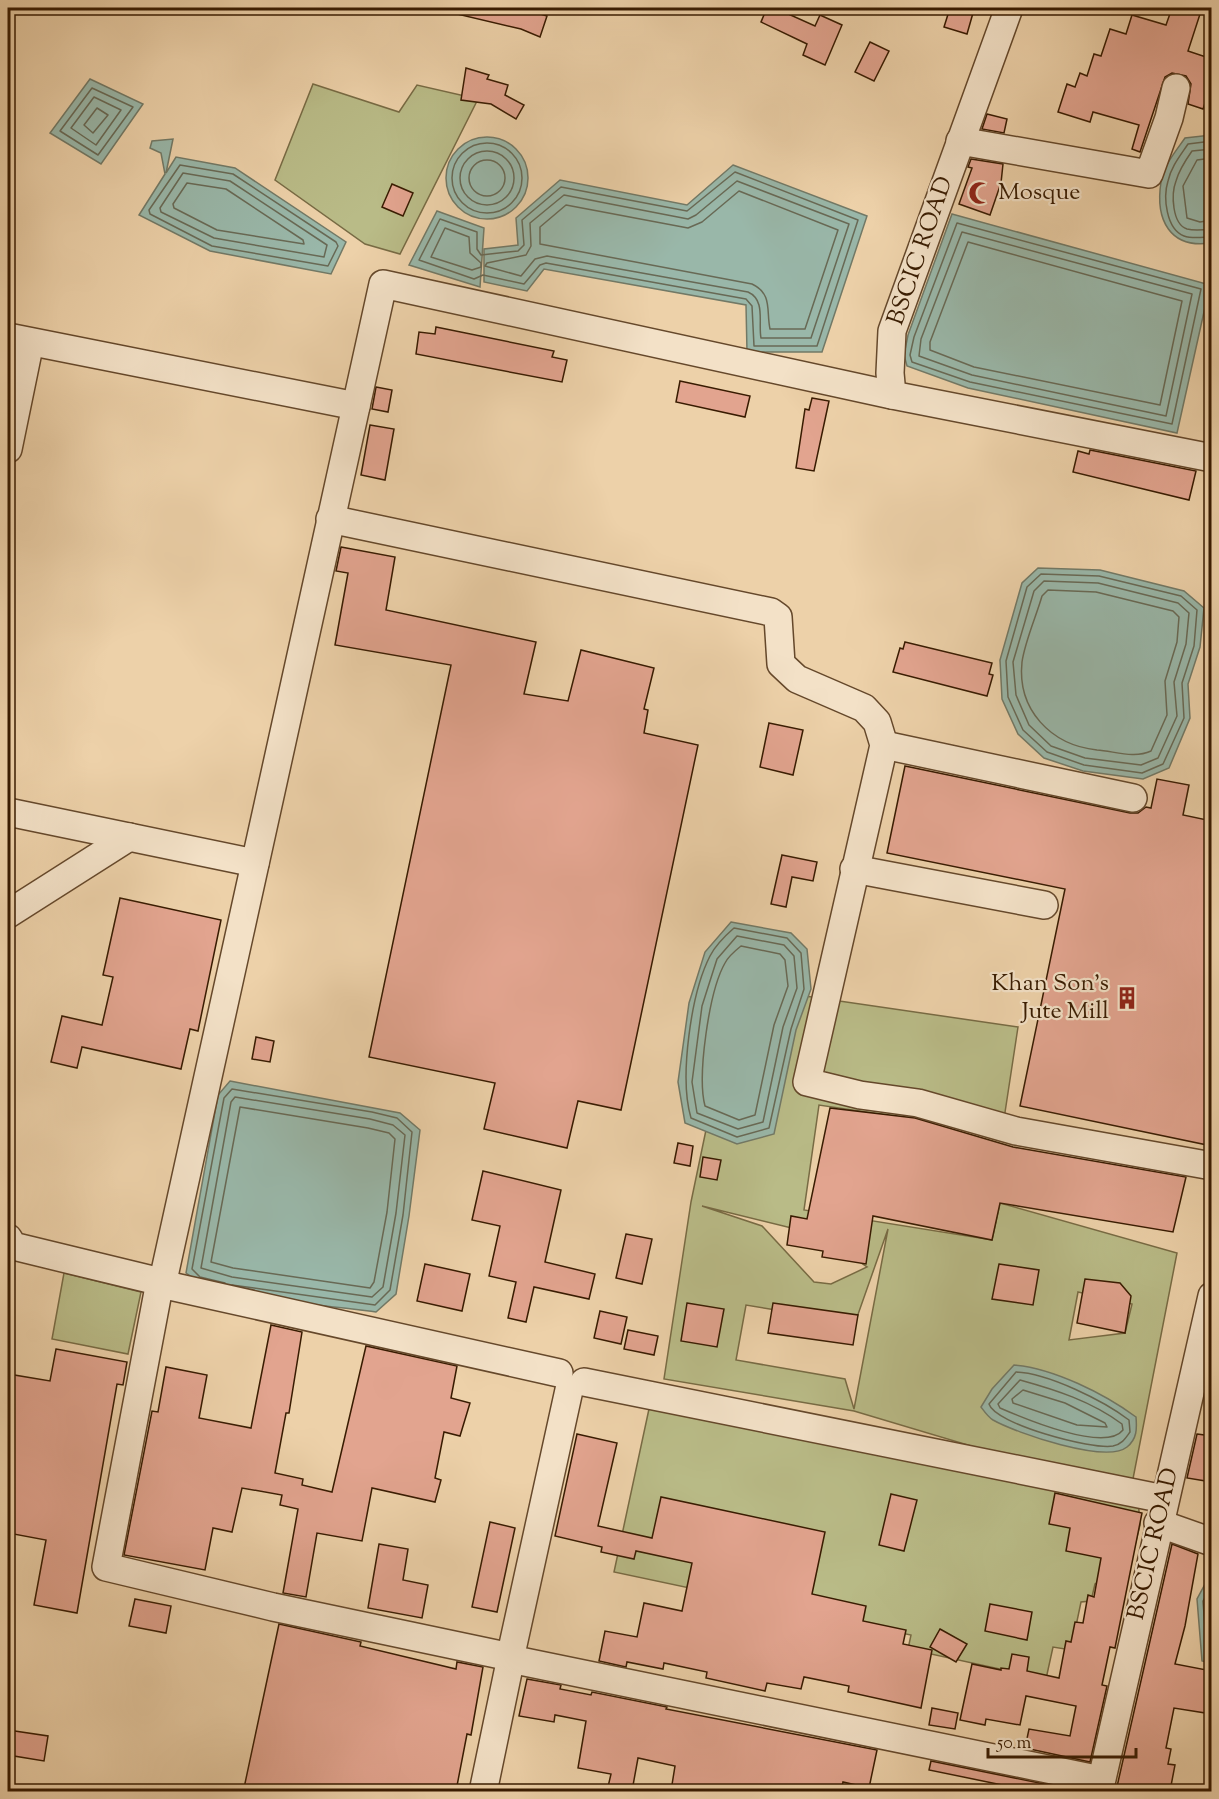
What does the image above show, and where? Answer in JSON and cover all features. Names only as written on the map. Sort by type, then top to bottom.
[{"type":"street","name":"BSCIC ROAD","points":[[892,395],[890,373],[892,331],[1009,8]]},
{"type":"street","points":[[960,141],[1149,174],[1169,118],[1176,88]]},
{"type":"street","points":[[1100,1786],[273,1607],[106,1567],[161,1284],[382,284],[892,395],[1212,458]]},
{"type":"street","points":[[8,449],[19,339],[356,406]]},
{"type":"street","points":[[330,519],[771,612],[778,617],[780,664],[797,678],[864,708],[877,722],[884,745],[807,1082],[860,1095],[918,1103],[1016,1131],[1212,1166]]},
{"type":"street","points":[[884,745],[1133,798]]},
{"type":"street","points":[[8,812],[255,863]]},
{"type":"street","points":[[8,914],[129,837]]},
{"type":"street","points":[[854,869],[1044,905]]},
{"type":"street","points":[[8,1238],[13,1246],[161,1284],[571,1382],[1161,1511],[1212,1542]]},
{"type":"street","name":"BSCIC ROAD","points":[[1100,1786],[1161,1511],[1212,1296]]},
{"type":"street","points":[[483,1791],[571,1382]]},
{"type":"green space","points":[[313,84],[399,112],[417,85],[478,99],[400,254],[365,244],[275,180]]},
{"type":"green space","points":[[736,986],[1018,1027],[1002,1132],[819,1105],[804,1210],[992,1240],[1000,1203],[1177,1253],[1132,1484],[1045,1468],[854,1411],[664,1379],[691,1202]],"holes":[[[702,1206],[820,1235],[867,1267],[831,1284],[814,1282],[762,1226]],[[888,1229],[854,1409],[845,1379],[736,1360],[746,1305],[855,1323]],[[1078,1292],[1132,1304],[1125,1333],[1069,1340]]]},
{"type":"green space","points":[[64,1273],[141,1292],[128,1354],[52,1339]]},
{"type":"green space","points":[[652,1395],[1138,1498],[1140,1525],[1131,1561],[1095,1584],[1091,1601],[1081,1602],[1071,1650],[1053,1647],[1046,1679],[908,1649],[911,1635],[614,1572]]},
{"type":"water","points":[[90,79],[143,104],[101,164],[50,133]]},
{"type":"water","points":[[1211,135],[1211,243],[1197,244],[1185,241],[1168,229],[1163,220],[1161,208],[1161,182],[1167,164],[1185,138]]},
{"type":"water","points":[[487,137],[503,141],[516,149],[524,162],[528,178],[524,194],[516,207],[503,215],[487,219],[471,215],[458,207],[450,194],[446,178],[450,162],[458,149],[471,141]]},
{"type":"water","points":[[173,139],[166,173],[176,157],[235,168],[346,242],[331,274],[210,251],[139,215],[165,174],[161,153],[150,148],[152,141]]},
{"type":"water","points":[[733,165],[867,216],[822,352],[747,352],[746,305],[544,269],[527,291],[484,282],[484,249],[518,245],[516,218],[560,180],[687,205]]},
{"type":"water","points":[[437,211],[484,228],[480,287],[409,265]]},
{"type":"water","points":[[952,214],[1210,285],[1177,433],[968,388],[907,366],[904,355],[908,335]]},
{"type":"water","points":[[1038,568],[1100,570],[1184,591],[1204,608],[1200,647],[1188,684],[1190,718],[1169,768],[1143,779],[1083,771],[1044,758],[1018,734],[1002,699],[1000,660],[1022,583]]},
{"type":"water","points":[[731,922],[791,933],[807,949],[811,989],[796,1030],[774,1134],[737,1144],[685,1123],[678,1082],[689,1003],[705,952]]},
{"type":"water","points":[[230,1081],[400,1113],[420,1130],[396,1294],[376,1312],[248,1294],[201,1281],[186,1273],[218,1095]]},
{"type":"water","points":[[1014,1365],[1062,1377],[1094,1391],[1123,1408],[1136,1417],[1133,1441],[1127,1447],[1116,1451],[1100,1452],[1040,1439],[993,1420],[981,1407],[992,1389]]},
{"type":"water","points":[[1211,1573],[1211,1663],[1202,1661],[1197,1599]]},
{"type":"building","points":[[458,8],[521,8],[547,16],[540,37],[521,29],[457,14]]},
{"type":"building","points":[[767,8],[775,8],[815,26],[820,15],[842,25],[825,65],[803,55],[807,44],[761,22]]},
{"type":"building","points":[[950,8],[973,13],[967,34],[944,27]]},
{"type":"building","points":[[1172,8],[1202,8],[1188,51],[1212,59],[1212,83],[1203,109],[1188,104],[1191,84],[1186,76],[1172,73],[1165,77],[1140,152],[1132,149],[1139,125],[1093,112],[1090,122],[1058,112],[1067,84],[1075,87],[1080,73],[1087,76],[1094,54],[1101,56],[1110,29],[1126,34],[1132,15],[1166,25]]},
{"type":"building","points":[[870,42],[889,51],[874,81],[855,72]]},
{"type":"building","points":[[466,68],[489,75],[487,79],[508,85],[505,95],[524,105],[516,119],[491,104],[461,100]]},
{"type":"building","points":[[987,114],[1007,119],[1004,133],[982,129]]},
{"type":"building","name":"Mosque","points":[[971,159],[1003,164],[1001,183],[990,215],[959,204],[972,168],[968,167]]},
{"type":"building","points":[[392,184],[413,193],[403,216],[382,207]]},
{"type":"building","points":[[436,327],[554,351],[552,357],[567,360],[562,382],[416,354],[419,332],[435,334]]},
{"type":"building","points":[[680,381],[750,396],[745,417],[676,402]]},
{"type":"building","points":[[376,387],[392,390],[388,412],[372,409]]},
{"type":"building","points":[[812,398],[829,401],[814,471],[796,468],[805,409],[809,410]]},
{"type":"building","points":[[370,425],[394,429],[385,480],[361,475]]},
{"type":"building","points":[[1090,450],[1196,471],[1189,500],[1073,472],[1078,451],[1089,454]]},
{"type":"building","points":[[341,547],[395,557],[386,610],[536,642],[524,694],[568,701],[581,650],[654,668],[644,709],[648,710],[644,733],[698,745],[621,1110],[578,1101],[567,1148],[484,1129],[495,1083],[369,1057],[451,665],[335,645],[348,573],[336,571]]},
{"type":"building","points":[[905,642],[992,663],[989,674],[993,675],[987,696],[893,672],[900,648],[903,649]]},
{"type":"building","points":[[769,723],[803,730],[793,775],[760,767]]},
{"type":"building","name":"Khan Son's Jute Mill","points":[[905,766],[1130,813],[1138,813],[1146,807],[1151,808],[1157,779],[1189,785],[1183,815],[1212,821],[1212,1146],[1020,1106],[1065,889],[887,853]]},
{"type":"building","points":[[782,855],[817,862],[813,881],[792,877],[786,907],[771,904]]},
{"type":"building","points":[[120,898],[221,920],[198,1031],[190,1029],[181,1069],[82,1047],[77,1068],[51,1062],[62,1016],[102,1025],[113,977],[103,975]]},
{"type":"building","points":[[256,1037],[274,1041],[270,1062],[252,1059]]},
{"type":"building","points":[[830,1108],[915,1118],[1013,1147],[1186,1177],[1173,1232],[1000,1203],[992,1240],[873,1216],[866,1264],[822,1257],[823,1251],[787,1245],[791,1216],[807,1219]]},
{"type":"building","points":[[678,1143],[693,1146],[690,1166],[674,1163]]},
{"type":"building","points":[[703,1157],[721,1160],[717,1180],[700,1177]]},
{"type":"building","points":[[483,1171],[561,1190],[545,1262],[595,1274],[589,1299],[534,1287],[526,1322],[508,1318],[516,1282],[489,1276],[500,1226],[472,1220]]},
{"type":"building","points":[[626,1234],[652,1239],[642,1284],[616,1278]]},
{"type":"building","points":[[425,1264],[470,1274],[462,1311],[417,1301]]},
{"type":"building","points":[[999,1264],[1039,1270],[1033,1305],[992,1299]]},
{"type":"building","points":[[1085,1279],[1120,1283],[1131,1296],[1125,1333],[1077,1323]]},
{"type":"building","points":[[687,1303],[724,1309],[717,1347],[681,1341]]},
{"type":"building","points":[[773,1303],[858,1315],[853,1345],[768,1333]]},
{"type":"building","points":[[600,1311],[627,1317],[621,1344],[594,1338]]},
{"type":"building","points":[[271,1325],[302,1332],[289,1413],[286,1413],[275,1473],[303,1479],[302,1485],[332,1492],[366,1346],[457,1366],[451,1398],[470,1403],[460,1436],[444,1432],[435,1478],[441,1480],[435,1502],[372,1488],[362,1541],[317,1533],[306,1597],[283,1593],[298,1509],[280,1505],[282,1495],[242,1488],[232,1532],[213,1528],[205,1570],[124,1555],[152,1411],[158,1412],[166,1367],[207,1375],[199,1418],[251,1428]]},
{"type":"building","points":[[628,1330],[658,1336],[654,1355],[624,1349]]},
{"type":"building","points":[[56,1349],[127,1362],[123,1385],[117,1384],[77,1613],[34,1605],[46,1540],[8,1533],[8,1374],[50,1381]]},
{"type":"building","points":[[577,1434],[617,1443],[598,1526],[652,1538],[661,1497],[825,1532],[812,1594],[866,1606],[863,1621],[906,1630],[903,1644],[932,1650],[921,1708],[848,1692],[849,1686],[804,1677],[801,1689],[767,1683],[765,1691],[706,1678],[707,1672],[664,1663],[663,1669],[627,1662],[626,1667],[599,1661],[605,1631],[637,1637],[644,1603],[682,1611],[692,1563],[636,1551],[634,1559],[601,1552],[602,1547],[555,1536]]},
{"type":"building","points":[[1197,1434],[1212,1436],[1212,1482],[1187,1478]]},
{"type":"building","points":[[1055,1493],[1142,1513],[1115,1648],[1110,1647],[1102,1685],[1107,1686],[1090,1762],[1025,1748],[1029,1729],[1070,1736],[1076,1706],[1026,1696],[1020,1725],[986,1719],[985,1725],[960,1720],[972,1664],[1001,1670],[1001,1668],[1009,1669],[1012,1654],[1029,1657],[1027,1671],[1059,1678],[1066,1641],[1071,1642],[1075,1622],[1083,1623],[1088,1595],[1094,1597],[1101,1558],[1066,1551],[1070,1528],[1049,1524]]},
{"type":"building","points":[[891,1494],[917,1500],[904,1551],[879,1545]]},
{"type":"building","points":[[490,1522],[515,1528],[497,1612],[472,1607]]},
{"type":"building","points":[[379,1544],[408,1549],[403,1580],[428,1585],[422,1618],[368,1608]]},
{"type":"building","points":[[1172,1544],[1198,1554],[1185,1626],[1175,1664],[1212,1671],[1212,1714],[1174,1708],[1166,1748],[1171,1749],[1168,1764],[1175,1765],[1170,1791],[1116,1791]]},
{"type":"building","points":[[135,1599],[171,1606],[166,1633],[129,1626]]},
{"type":"building","points":[[990,1604],[1032,1612],[1027,1640],[985,1631]]},
{"type":"building","points":[[279,1624],[361,1642],[360,1646],[456,1669],[457,1662],[483,1667],[471,1735],[467,1734],[456,1791],[262,1791],[244,1788]]},
{"type":"building","points":[[940,1629],[967,1644],[956,1662],[930,1647]]},
{"type":"building","points":[[527,1679],[561,1685],[560,1689],[591,1695],[592,1692],[667,1707],[666,1709],[877,1750],[869,1788],[843,1782],[841,1791],[671,1791],[675,1766],[638,1758],[632,1791],[607,1791],[611,1774],[578,1768],[586,1721],[555,1715],[554,1722],[519,1716]]},
{"type":"building","points":[[932,1708],[958,1713],[955,1729],[929,1725]]},
{"type":"building","points":[[8,1730],[48,1736],[44,1761],[8,1755]]},
{"type":"building","points":[[931,1761],[1079,1791],[1032,1791],[929,1770]]},
{"type":"place","name":"Mosque","points":[[980,193]]},
{"type":"place","name":"Khan Son's Jute Mill","points":[[1127,998]]}]
